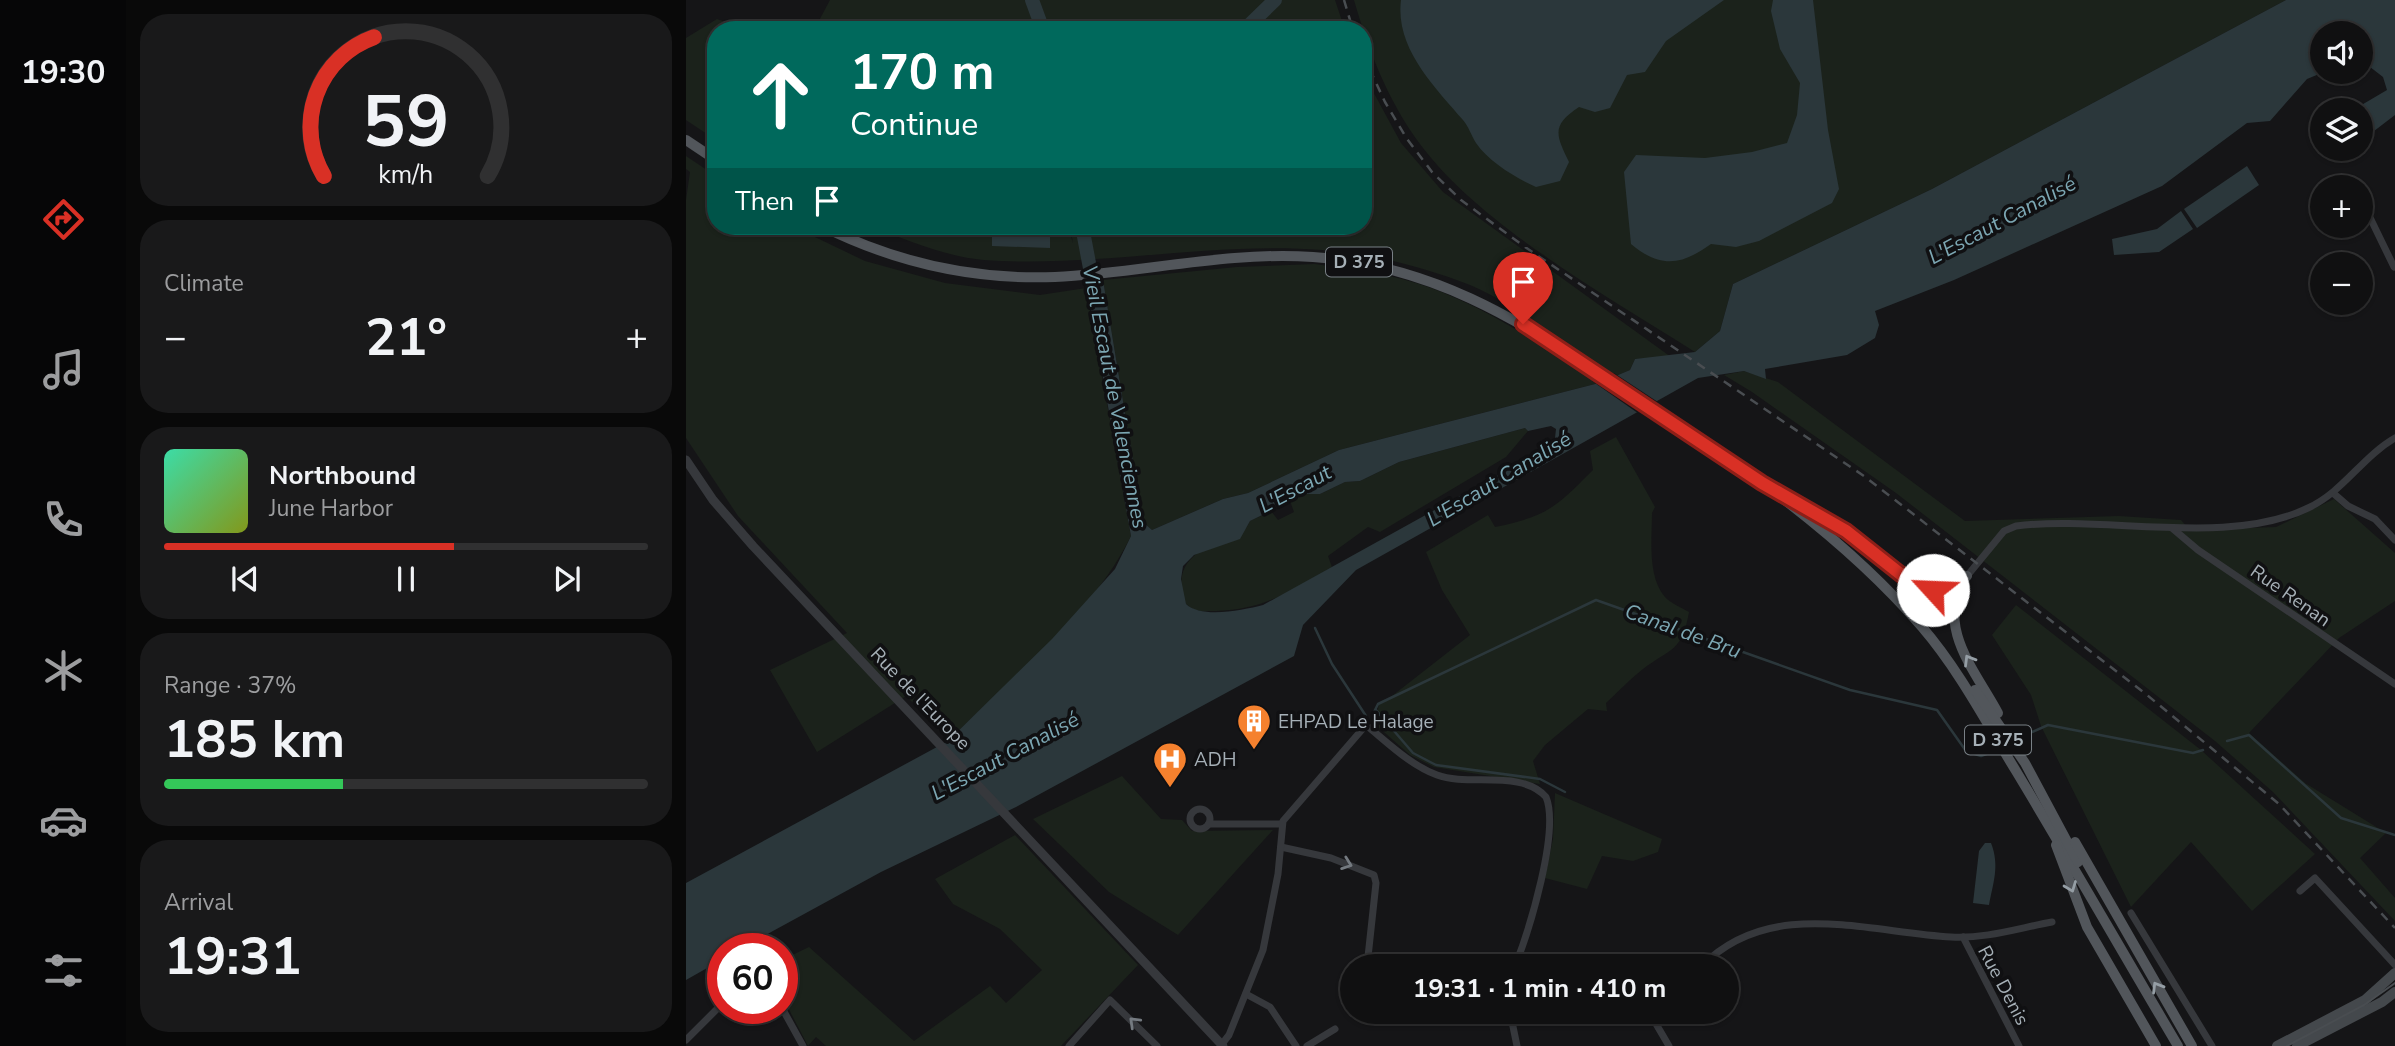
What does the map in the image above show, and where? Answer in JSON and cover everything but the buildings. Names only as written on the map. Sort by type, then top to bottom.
[{"type":"main road","points":[[686,140],[707,154]]},
{"type":"main road","name":"D 375","points":[[842,235],[878,251],[937,267],[999,275],[1070,276],[1259,255],[1357,261],[1415,275],[1502,311],[1669,418],[1762,483],[1819,526],[1916,620],[1947,659],[2048,823],[2178,1046]]},
{"type":"main road","points":[[1762,483],[1838,526],[1921,588],[1941,589],[1967,576]]},
{"type":"main road","points":[[1967,576],[1954,607],[1955,633],[2025,763],[2052,810],[2092,869],[2126,934],[2192,1046]]},
{"type":"main road","points":[[1947,659],[1971,685],[2025,763]]},
{"type":"main road","points":[[2052,810],[2096,907]]},
{"type":"main road","points":[[2048,823],[2087,928],[2157,1046]]},
{"type":"main road","points":[[2277,1046],[2365,1000],[2395,973]]},
{"type":"main road","points":[[2297,1046],[2382,1002],[2395,992]]},
{"type":"street","points":[[2373,224],[2394,267]]},
{"type":"street","points":[[1967,576],[2010,527],[2108,523],[2171,528],[2272,521],[2308,508],[2333,493],[2395,438]]},
{"type":"street","name":"Rue de l'Europe","points":[[686,460],[746,539],[1223,1045]]},
{"type":"street","points":[[2333,493],[2348,506],[2375,519],[2395,540]]},
{"type":"street","name":"Rue Renan","points":[[2171,528],[2198,550],[2394,682]]},
{"type":"street","points":[[1223,1045],[1264,945],[1281,847],[1282,824],[1366,725],[1410,761],[1437,775],[1527,785],[1546,797],[1550,813],[1549,835],[1529,927],[1519,954]]},
{"type":"street","points":[[1209,824],[1282,824]]},
{"type":"street","points":[[1281,847],[1331,858],[1374,875],[1376,883],[1368,954]]},
{"type":"street","points":[[2300,891],[2315,878],[2395,965]]},
{"type":"street","points":[[2131,913],[2212,1046]]},
{"type":"street","points":[[1717,954],[1738,938],[1782,925],[1833,924],[1964,937],[2052,922]]},
{"type":"street","name":"Rue Denis","points":[[1964,937],[2019,1046]]},
{"type":"street","points":[[1246,994],[1270,1007],[1296,1046]]},
{"type":"street","points":[[1069,1046],[1111,1000],[1157,1046]]},
{"type":"street","points":[[686,1040],[707,1019]]},
{"type":"street","points":[[791,1024],[803,1046]]},
{"type":"street","points":[[1513,1024],[1517,1046]]},
{"type":"street","points":[[1659,1024],[1669,1046]]},
{"type":"street","points":[[1307,1046],[1335,1029]]},
{"type":"shaded area","points":[[830,0],[1335,0],[1342,21],[819,21]]},
{"type":"shaded area","points":[[1354,0],[2286,0],[1932,189],[1733,284],[1720,331],[1695,352],[1584,282],[1473,201],[1443,171],[1406,124],[1372,55],[1372,21],[1361,21]]},
{"type":"shaded area","points":[[707,25],[707,134],[686,120],[686,38]]},
{"type":"shaded area","points":[[1372,90],[1401,143],[1443,192],[1671,357],[1635,359],[1630,370],[1611,378],[1521,313],[1480,289],[1405,264],[1353,253],[1248,249],[1089,260],[984,260],[939,251],[893,235],[1071,235],[1073,243],[1072,235],[1372,235]]},
{"type":"shaded area","points":[[686,156],[707,170],[707,235],[811,235],[865,261],[945,283],[1040,295],[1086,288],[1131,536],[1095,593],[1073,619],[950,739],[906,696],[817,752],[770,670],[847,633],[738,516],[686,438],[686,200],[690,172],[686,169]]},
{"type":"shaded area","points":[[1315,264],[1403,279],[1453,297],[1517,330],[1599,383],[1339,450],[1248,493],[1223,499],[1152,530],[1143,522],[1103,280],[1237,267]]},
{"type":"shaded area","points":[[1744,371],[1778,382],[1965,521],[2119,516],[2181,520],[2190,530],[2276,527],[2334,499],[2395,553],[2395,601],[2339,638],[2249,733],[2305,783],[2386,833],[2360,858],[2395,898],[2395,921],[2273,792],[2215,741],[1896,493],[1724,375]]},
{"type":"shaded area","points":[[1525,428],[1528,431],[1506,457],[1380,532],[1368,527],[1328,556],[1332,567],[1290,591],[1264,603],[1234,610],[1200,611],[1186,604],[1182,574],[1187,563],[1207,547],[1246,528],[1250,521],[1271,511],[1278,520],[1294,512],[1290,501],[1305,494],[1320,494],[1345,482],[1360,481],[1399,462]]},
{"type":"shaded area","points":[[1616,437],[1655,507],[1652,513],[1652,557],[1655,579],[1667,599],[1689,612],[1679,642],[1638,673],[1606,703],[1607,711],[1588,709],[1545,745],[1533,761],[1540,784],[1434,767],[1410,755],[1376,725],[1379,702],[1383,703],[1470,635],[1442,590],[1426,552],[1488,515],[1495,527],[1527,519],[1550,508],[1593,470],[1590,451]]},
{"type":"shaded area","points":[[2016,605],[2201,750],[2315,854],[2252,911],[2191,842],[2131,907],[2041,726],[2031,695],[1992,635]]},
{"type":"shaded area","points":[[1122,776],[1161,819],[1182,820],[1192,831],[1273,830],[1178,935],[1109,892],[1033,819]]},
{"type":"shaded area","points":[[1555,793],[1662,839],[1658,852],[1633,861],[1602,856],[1587,889],[1545,878],[1553,839]]},
{"type":"shaded area","points":[[1015,835],[1138,965],[1061,1046],[826,1046],[816,1037],[808,1046],[797,1024],[798,952],[809,947],[914,1041],[990,986],[1006,1003],[1042,970],[1000,929],[953,904],[935,879]]},
{"type":"water","points":[[1401,0],[1724,0],[1666,41],[1645,72],[1627,75],[1610,108],[1595,112],[1579,107],[1570,113],[1560,125],[1559,131],[1569,162],[1560,181],[1536,187],[1488,157],[1465,123],[1429,80],[1410,50],[1404,34]]},
{"type":"water","points":[[1773,0],[1813,0],[1828,130],[1839,189],[1832,203],[1759,241],[1736,247],[1711,244],[1681,260],[1662,261],[1652,258],[1631,244],[1624,172],[1636,155],[1705,158],[1752,152],[1787,143],[1797,115],[1800,83],[1780,49],[1771,11]]},
{"type":"water","points":[[2286,0],[2395,0],[2395,115],[2373,132],[2373,98],[2387,90],[2383,77],[2373,69],[2373,21],[2310,21],[2310,78],[2270,121],[2247,123],[2162,186],[1954,280],[1875,311],[1879,325],[1875,338],[1847,355],[1765,369],[1766,379],[1744,371],[1698,378],[1356,570],[1303,625],[1294,656],[1016,807],[881,872],[769,933],[707,933],[707,968],[686,980],[686,883],[948,741],[1052,639],[1115,569],[1131,536],[1086,282],[1103,280],[1143,522],[1152,530],[1223,499],[1248,493],[1339,450],[1599,383],[1630,370],[1635,359],[1695,352],[1720,331],[1733,284],[1932,189]],"holes":[[[1551,426],[1556,429],[1555,438],[1534,455],[1263,605],[1212,612],[1193,609],[1186,604],[1181,579],[1183,566],[1194,555],[1240,539],[1250,521],[1305,494],[1320,494],[1345,482],[1360,481],[1399,462],[1525,428],[1528,431]]]},
{"type":"water","points":[[2247,166],[2259,185],[2197,228],[2184,209]]},
{"type":"water","points":[[2181,211],[2193,229],[2159,252],[2114,255],[2112,239],[2157,229]]},
{"type":"water","points":[[992,235],[1050,235],[1050,248],[992,246]]},
{"type":"water","points":[[1985,843],[1991,843],[1995,859],[1989,905],[1973,903],[1979,851]]},
{"type":"pier","points":[[1614,373],[1661,404],[1642,416],[1592,381]]},
{"type":"waterway","name":"Vieil Escaut de Valenciennes","points":[[1032,0],[1040,21]]},
{"type":"waterway","points":[[1253,21],[1275,0]]},
{"type":"waterway","name":"Vieil Escaut de Valenciennes","points":[[1084,235],[1096,300]]},
{"type":"waterway","name":"Canal de Bru","points":[[1374,712],[1378,704],[1596,600],[1850,690],[1937,710],[1966,751],[1981,756],[1989,753]]},
{"type":"waterway","points":[[1315,628],[1332,664],[1366,716]]},
{"type":"waterway","name":"Canal de Bru","points":[[1376,710],[1413,753],[1436,765],[1540,779],[1565,792]]},
{"type":"waterway","name":"Canal de Bru","points":[[2023,736],[2048,725],[2193,753],[2203,750]]},
{"type":"waterway","name":"Canal de Bru","points":[[2227,741],[2249,735],[2341,818],[2395,835]]},
{"type":"tram line","points":[[2287,1046],[2364,1005],[2395,983]]},
{"type":"railway","points":[[1344,0],[1350,21]]},
{"type":"railway","points":[[1372,74],[1407,139],[1432,172],[1461,200],[1525,247],[1864,476],[2147,695],[2279,804],[2395,928]]},
{"type":"place","name":"EHPAD Le Halage","points":[[1254,751]]},
{"type":"place","name":"ADH","points":[[1170,789]]},
{"type":"route","points":[[1523,324],[1669,418],[1762,483],[1846,531],[1913,584],[1933,590]]},
{"type":"water label","name":"L'Escaut Canalisé","points":[[2002,220]]},
{"type":"water label","name":"L'Escaut Canalisé","points":[[1499,479]]},
{"type":"water label","name":"L'Escaut","points":[[1295,489]]},
{"type":"water label","name":"L'Escaut Canalisé","points":[[1005,756]]}]
